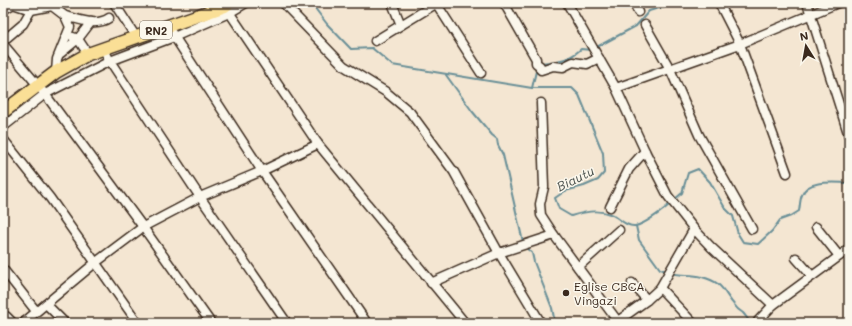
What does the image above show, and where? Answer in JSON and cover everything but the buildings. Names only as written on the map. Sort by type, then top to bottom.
[{"type":"highway","name":"RN2","points":[[3,112],[42,90],[56,72],[88,54],[136,37],[171,32],[228,7]]},
{"type":"street","points":[[114,3],[136,37]]},
{"type":"street","points":[[246,3],[228,7],[318,144],[465,323]]},
{"type":"street","points":[[283,3],[344,66],[386,92],[410,112],[454,172],[499,253],[541,323]]},
{"type":"street","points":[[392,3],[401,25]]},
{"type":"street","points":[[375,41],[436,3],[481,73]]},
{"type":"street","points":[[504,3],[541,70],[554,66],[563,67],[573,62],[587,64],[595,52]]},
{"type":"street","points":[[568,3],[616,88],[645,151],[668,196],[694,229],[711,247],[773,304]]},
{"type":"street","points":[[634,3],[638,12]]},
{"type":"street","points":[[719,3],[740,44],[787,173]]},
{"type":"street","points":[[807,3],[849,136]]},
{"type":"street","points":[[616,88],[740,44],[838,3]]},
{"type":"street","points":[[3,10],[14,4],[31,10],[52,6],[65,16],[91,22],[104,21],[109,18]]},
{"type":"street","points":[[31,10],[23,24],[3,42],[42,90],[143,227],[211,323]]},
{"type":"street","points":[[56,72],[57,59],[70,27],[65,16]]},
{"type":"street","points":[[59,54],[78,39],[91,22]]},
{"type":"street","points":[[645,25],[670,69],[699,135],[752,229]]},
{"type":"street","points":[[3,127],[42,90],[110,61],[171,32],[262,171],[367,323]]},
{"type":"street","points":[[67,36],[78,39],[88,54]]},
{"type":"street","points":[[103,48],[110,61],[200,197],[287,323]]},
{"type":"street","points":[[541,103],[544,187],[540,204],[541,215],[554,235],[619,322],[660,288],[694,229]]},
{"type":"street","points":[[3,139],[50,198],[138,323]]},
{"type":"street","points":[[22,323],[95,263],[143,227],[200,197],[262,171],[318,144]]},
{"type":"street","points":[[610,207],[629,169],[645,151]]},
{"type":"street","points":[[816,227],[839,256]]},
{"type":"street","points":[[578,267],[619,230]]},
{"type":"street","points":[[431,283],[499,253],[554,235]]},
{"type":"street","points":[[758,321],[773,304],[849,249]]},
{"type":"street","points":[[796,258],[812,276]]},
{"type":"street","points":[[3,269],[36,310]]},
{"type":"street","points":[[632,283],[647,300]]},
{"type":"street","points":[[660,288],[692,323]]},
{"type":"street","points":[[46,304],[65,323]]},
{"type":"street","points":[[3,317],[6,316],[13,323]]},
{"type":"waterway","name":"Biautu","points":[[311,3],[327,24],[351,49],[372,48],[392,65],[532,88],[572,88],[579,95],[603,153],[604,173],[598,180],[584,186],[565,191],[555,198],[559,209],[571,216],[585,212],[605,212],[613,215],[628,225],[635,226],[649,220],[671,203]]},
{"type":"waterway","points":[[595,48],[636,26],[649,11],[675,3]]},
{"type":"waterway","points":[[541,63],[558,61],[567,58],[581,49],[591,50]]},
{"type":"waterway","points":[[532,88],[537,67]]},
{"type":"waterway","points":[[446,75],[472,111],[497,139],[503,155],[523,242]]},
{"type":"waterway","name":"Biautu","points":[[674,200],[682,193],[688,173],[698,169],[710,182],[725,208],[733,216],[738,234],[743,242],[758,244],[772,231],[780,220],[799,211],[802,195],[810,186],[822,183],[849,183]]},
{"type":"waterway","points":[[636,226],[639,240],[660,269],[667,271]]},
{"type":"waterway","points":[[525,247],[532,253],[552,308],[555,323]]},
{"type":"waterway","points":[[671,273],[698,276],[715,282],[751,323]]},
{"type":"place","name":"Eglise CBCA Vingazi","points":[[566,293]]}]
